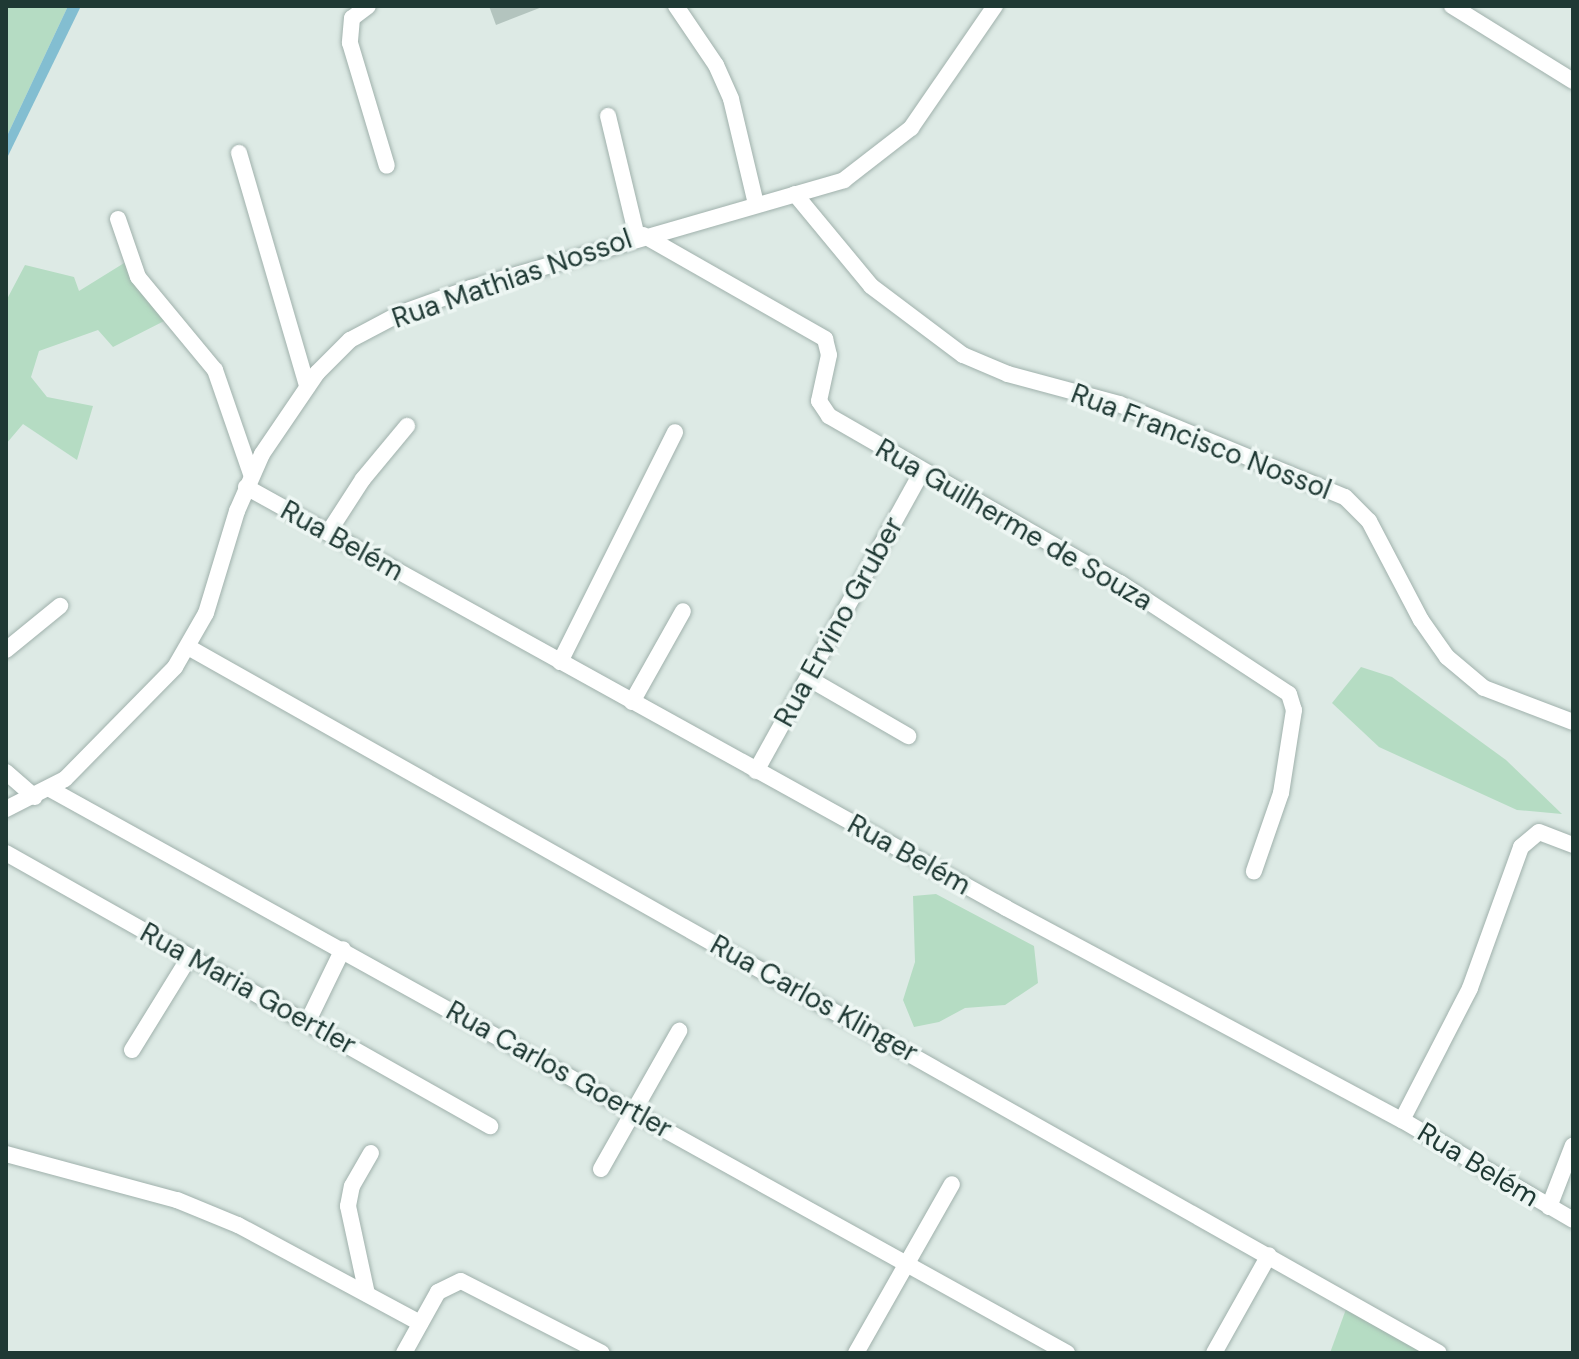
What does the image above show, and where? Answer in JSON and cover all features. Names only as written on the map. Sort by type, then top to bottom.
[{"type":"street","points":[[368,6],[352,18],[350,43],[387,166]]},
{"type":"street","points":[[676,6],[716,65],[731,99],[756,204]]},
{"type":"street","points":[[1452,6],[1573,81]]},
{"type":"street","name":"Rua Mathias Nossol","points":[[6,809],[50,789],[129,715],[188,647],[206,613],[248,481],[307,386],[350,340],[401,313],[640,236],[844,180],[892,146],[938,95],[993,7]]},
{"type":"street","points":[[608,116],[640,236]]},
{"type":"street","points":[[239,153],[307,386]]},
{"type":"street","name":"Rua Francisco Nossol","points":[[795,194],[871,286],[963,355],[1008,374],[1119,404],[1345,497],[1369,521],[1421,620],[1447,657],[1484,688],[1573,722]]},
{"type":"street","points":[[118,219],[138,277],[215,370],[248,481]]},
{"type":"street","name":"Rua Guilherme de Souza","points":[[640,236],[825,339],[829,355],[819,394],[823,411],[922,472],[1120,583],[1289,694],[1294,710],[1281,793],[1254,871]]},
{"type":"street","points":[[328,533],[369,471],[407,426]]},
{"type":"street","points":[[560,662],[675,432]]},
{"type":"street","name":"Rua Ervino Gruber","points":[[756,771],[922,472]]},
{"type":"street","name":"Rua Belém","points":[[248,481],[328,533],[756,771],[1402,1120],[1573,1220]]},
{"type":"street","points":[[6,650],[60,606]]},
{"type":"street","points":[[632,702],[683,611]]},
{"type":"street","name":"Rua Carlos Klinger","points":[[188,647],[1439,1353]]},
{"type":"street","points":[[808,678],[908,736]]},
{"type":"street","points":[[6,772],[35,797]]},
{"type":"street","name":"Rua Carlos Goertler","points":[[50,789],[1067,1353]]},
{"type":"street","points":[[1402,1120],[1470,988],[1528,837],[1549,833],[1573,845]]},
{"type":"street","name":"Rua Maria Goertler","points":[[6,853],[490,1126]]},
{"type":"street","points":[[307,1023],[343,949]]},
{"type":"street","points":[[132,1050],[190,956]]},
{"type":"street","points":[[601,1169],[679,1031]]},
{"type":"street","points":[[1549,1207],[1573,1145]]},
{"type":"street","points":[[367,1294],[348,1206],[352,1186],[371,1153]]},
{"type":"street","points":[[6,1154],[177,1200],[238,1225],[420,1323]]},
{"type":"street","points":[[856,1353],[952,1184]]},
{"type":"street","points":[[1214,1353],[1269,1255]]},
{"type":"street","points":[[404,1353],[445,1285],[469,1282],[602,1353]]},
{"type":"green space","points":[[6,6],[68,6],[6,138]]},
{"type":"green space","points":[[129,260],[172,317],[113,347],[98,330],[39,351],[31,377],[47,397],[93,406],[77,460],[23,424],[6,444],[6,301],[25,265],[74,277],[79,291]]},
{"type":"green space","points":[[1361,667],[1392,677],[1506,760],[1562,814],[1517,810],[1379,747],[1332,703]]},
{"type":"green space","points":[[936,894],[1034,946],[1038,983],[1005,1005],[965,1008],[939,1022],[914,1027],[903,1000],[915,962],[913,896]]},
{"type":"green space","points":[[1349,1301],[1439,1353],[1330,1353]]},
{"type":"water","points":[[68,6],[81,6],[6,160],[6,138]]},
{"type":"building","points":[[489,6],[541,6],[542,7],[496,25]]}]
